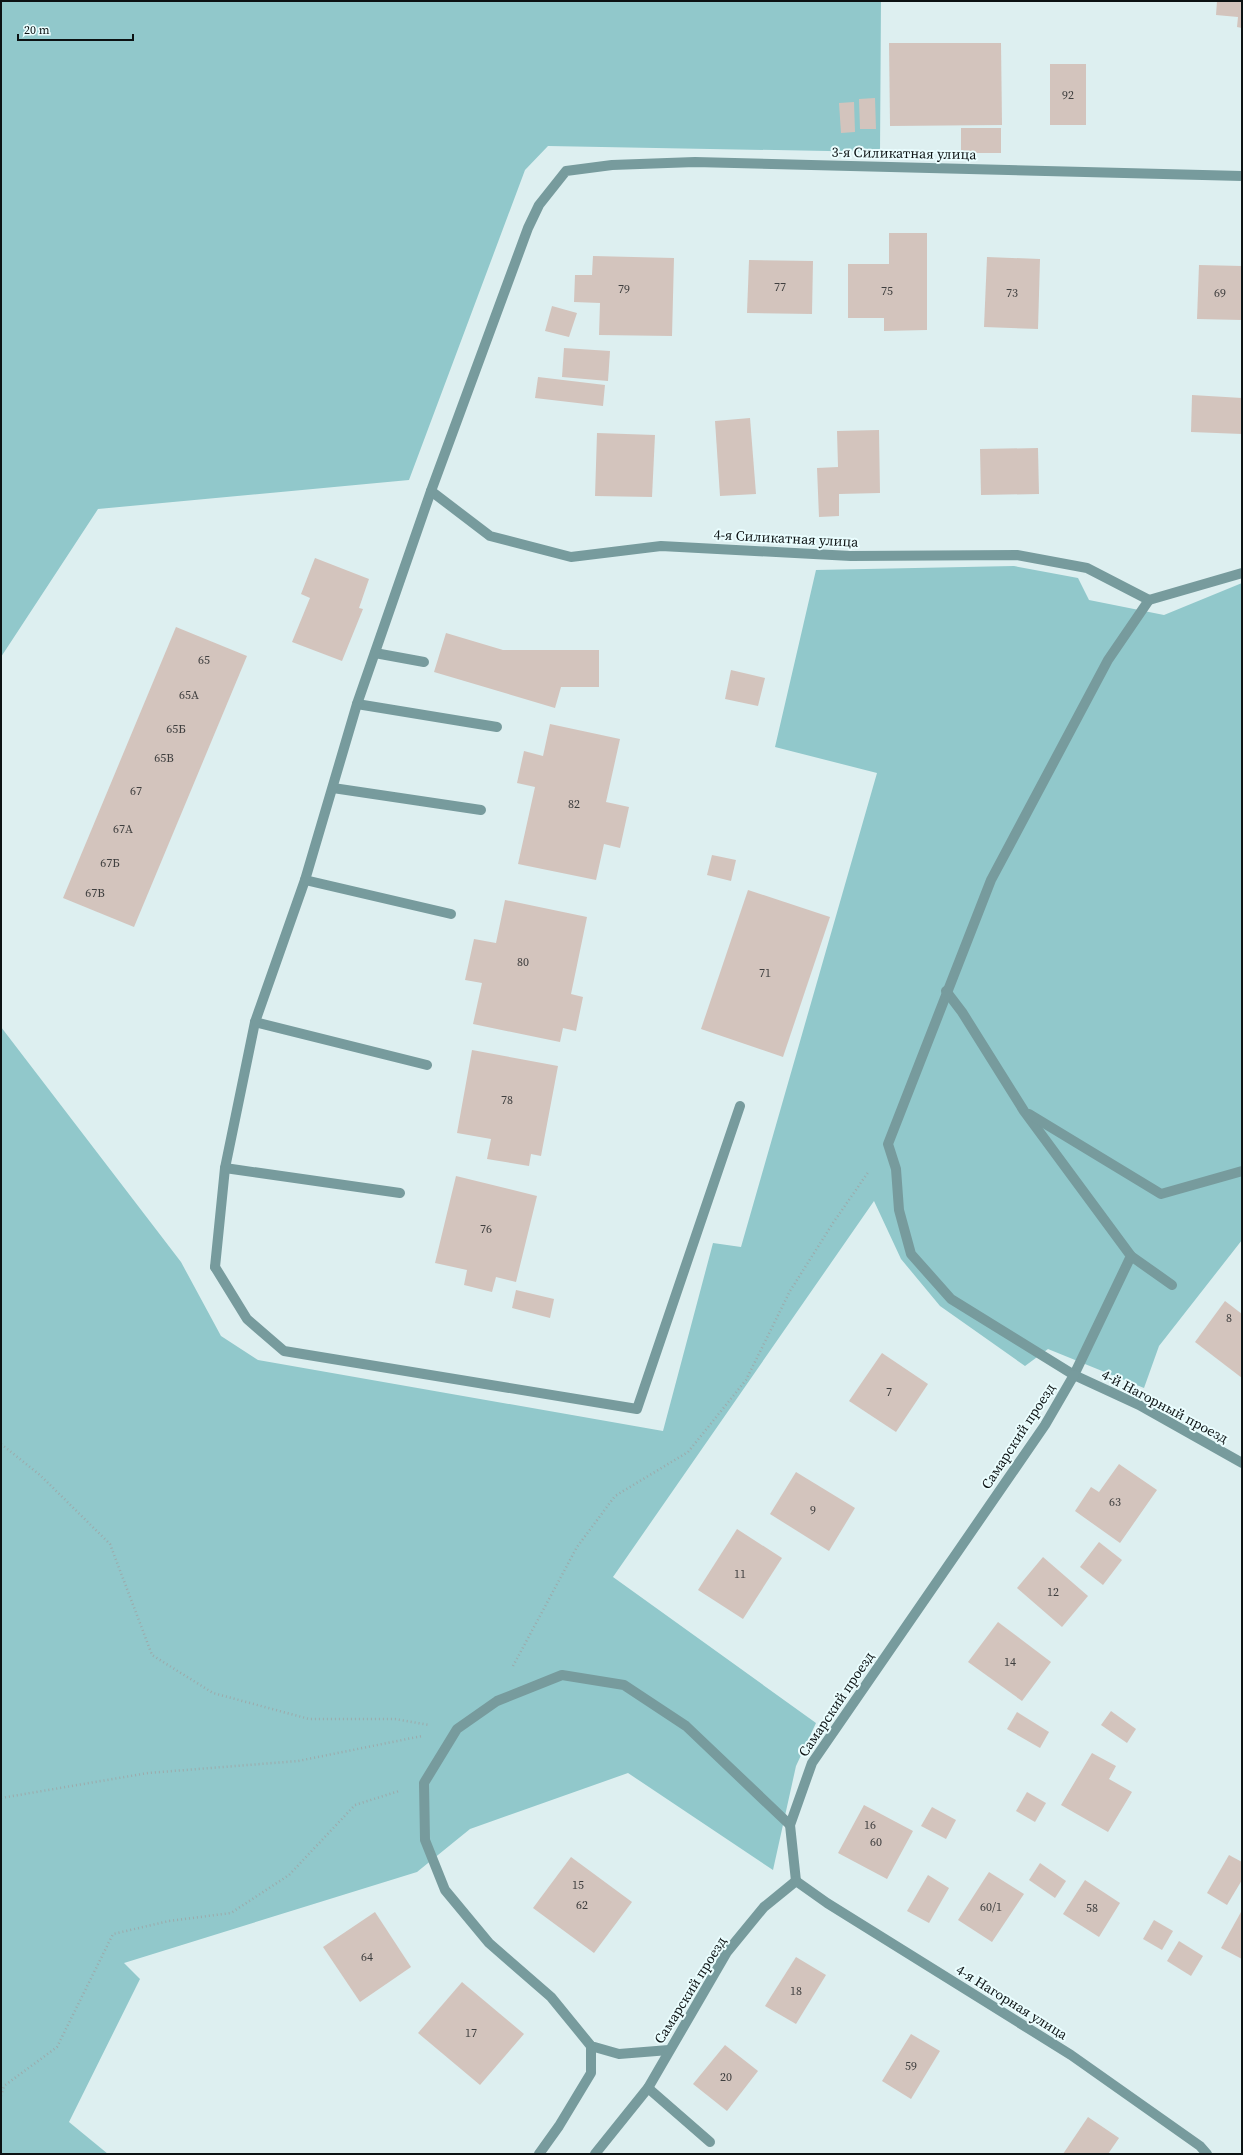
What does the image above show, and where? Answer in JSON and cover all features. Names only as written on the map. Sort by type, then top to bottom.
[{"type":"street","name":"3-я Силикатная улица","points":[[431,491],[528,228],[539,205],[566,171],[612,165],[694,162],[1242,176]]},
{"type":"street","name":"4-я Силикатная улица","points":[[431,491],[490,536],[571,557],[661,546],[851,556],[1017,555],[1087,568],[1149,600]]},
{"type":"street","points":[[431,491],[357,704],[305,880],[255,1022],[224,1168],[215,1267],[247,1319],[284,1351],[637,1408],[740,1106]]},
{"type":"street","points":[[888,1144],[946,992],[991,880],[1108,660],[1149,600],[1242,573]]},
{"type":"street","points":[[375,653],[424,662]]},
{"type":"street","points":[[357,704],[497,727]]},
{"type":"street","points":[[333,788],[481,810]]},
{"type":"street","points":[[305,880],[451,914]]},
{"type":"street","points":[[946,992],[962,1012],[1024,1111],[1131,1256],[1172,1284]]},
{"type":"street","points":[[255,1022],[427,1065]]},
{"type":"street","points":[[1024,1111],[1161,1194],[1242,1171]]},
{"type":"street","name":"4-й Нагорный проезд","points":[[888,1144],[896,1169],[899,1210],[911,1254],[951,1299],[1074,1374],[1140,1405],[1242,1463]]},
{"type":"street","points":[[224,1168],[400,1193]]},
{"type":"street","name":"Самарский проезд","points":[[595,2154],[648,2088],[727,1952],[764,1907],[796,1881],[790,1825],[812,1763],[1045,1425],[1074,1374],[1131,1256]]},
{"type":"street","points":[[669,2050],[619,2054],[592,2046],[551,1998],[489,1943],[445,1890],[425,1840],[424,1783],[457,1729],[497,1701],[562,1675],[624,1685],[686,1726],[790,1825]]},
{"type":"street","name":"4-я Нагорная улица","points":[[796,1881],[827,1903],[1071,2055],[1200,2146],[1207,2154]]},
{"type":"street","points":[[539,2154],[559,2126],[591,2073],[592,2046]]},
{"type":"street","points":[[648,2088],[710,2142]]},
{"type":"path","points":[[497,1701],[514,1665],[577,1547],[615,1496],[688,1452],[746,1380],[790,1291],[833,1222],[888,1144]]},
{"type":"path","points":[[1,1444],[40,1475],[110,1544],[152,1655],[213,1693],[309,1719],[395,1719],[457,1729]]},
{"type":"path","points":[[1,1798],[148,1773],[298,1761],[457,1729]]},
{"type":"path","points":[[1,2096],[4,2086],[57,2047],[113,1934],[169,1921],[231,1913],[289,1874],[355,1805],[424,1783]]},
{"type":"shaded area","points":[[1,1],[881,1],[880,152],[548,146],[525,170],[409,480],[98,509],[1,657]]},
{"type":"shaded area","points":[[1014,566],[1078,578],[1089,600],[1164,615],[1242,583],[1242,1240],[1159,1346],[1144,1388],[1048,1349],[1025,1366],[940,1306],[901,1259],[874,1201],[613,1577],[816,1723],[796,1766],[773,1870],[628,1773],[470,1829],[417,1872],[124,1963],[140,1979],[69,2122],[108,2154],[1,2154],[1,1027],[181,1262],[221,1336],[258,1360],[663,1431],[713,1243],[741,1247],[877,773],[775,747],[816,570]]},
{"type":"building","points":[[1217,1],[1242,1],[1242,28],[1237,27],[1238,17],[1216,15]]},
{"type":"building","points":[[889,43],[1001,43],[1002,125],[890,126]]},
{"type":"building","points":[[1050,64],[1086,64],[1086,125],[1050,125]]},
{"type":"building","points":[[875,98],[876,129],[860,129],[859,99]]},
{"type":"building","points":[[854,102],[855,132],[841,133],[839,103]]},
{"type":"building","points":[[961,128],[1001,128],[1001,153],[961,153]]},
{"type":"building","points":[[889,233],[927,233],[927,330],[884,331],[884,318],[848,318],[848,264],[889,264]]},
{"type":"building","points":[[593,256],[674,258],[672,336],[599,335],[600,303],[574,302],[575,275],[592,275]]},
{"type":"building","points":[[987,257],[1040,259],[1038,329],[984,327]]},
{"type":"building","points":[[749,260],[813,261],[812,314],[747,313]]},
{"type":"building","points":[[1199,265],[1242,266],[1242,320],[1197,319]]},
{"type":"building","points":[[552,306],[577,313],[569,337],[545,331]]},
{"type":"building","points":[[564,348],[610,351],[608,381],[562,377]]},
{"type":"building","points":[[538,377],[605,385],[603,406],[535,398]]},
{"type":"building","points":[[1192,395],[1242,398],[1242,434],[1191,432]]},
{"type":"building","points":[[750,418],[756,494],[720,496],[715,421]]},
{"type":"building","points":[[879,430],[880,493],[839,494],[839,516],[819,517],[817,468],[838,467],[837,431]]},
{"type":"building","points":[[597,433],[655,435],[652,497],[595,496]]},
{"type":"building","points":[[1038,448],[1039,494],[981,495],[980,449]]},
{"type":"building","points":[[315,558],[369,579],[359,608],[363,609],[342,661],[292,642],[310,598],[301,594]]},
{"type":"building","points":[[176,627],[247,656],[134,927],[63,898]]},
{"type":"building","points":[[446,633],[503,650],[599,650],[599,687],[561,687],[555,708],[434,672]]},
{"type":"building","points":[[731,670],[765,678],[758,706],[725,699]]},
{"type":"building","points":[[550,724],[620,739],[606,802],[629,807],[620,848],[604,844],[596,880],[518,864],[535,787],[517,783],[524,751],[543,756]]},
{"type":"building","points":[[712,855],[736,860],[731,881],[707,875]]},
{"type":"building","points":[[748,890],[830,917],[783,1057],[701,1029]]},
{"type":"building","points":[[505,900],[587,917],[571,994],[583,997],[576,1031],[563,1028],[560,1042],[473,1024],[482,983],[465,980],[474,939],[496,943]]},
{"type":"building","points":[[472,1050],[558,1066],[541,1156],[531,1154],[529,1166],[487,1159],[491,1139],[457,1133]]},
{"type":"building","points":[[456,1176],[537,1196],[516,1282],[496,1277],[492,1292],[464,1285],[467,1270],[435,1263]]},
{"type":"building","points":[[516,1290],[554,1299],[550,1318],[512,1308]]},
{"type":"building","points":[[1225,1301],[1242,1314],[1242,1378],[1195,1342]]},
{"type":"building","points":[[882,1353],[928,1384],[896,1432],[849,1401]]},
{"type":"building","points":[[1119,1464],[1157,1490],[1120,1543],[1075,1511],[1091,1487],[1099,1492]]},
{"type":"building","points":[[796,1472],[855,1508],[829,1551],[770,1514]]},
{"type":"building","points":[[737,1529],[782,1558],[743,1619],[698,1590]]},
{"type":"building","points":[[1099,1542],[1122,1560],[1103,1585],[1080,1567]]},
{"type":"building","points":[[1043,1557],[1088,1596],[1062,1627],[1017,1588]]},
{"type":"building","points":[[998,1622],[1051,1662],[1022,1701],[968,1662]]},
{"type":"building","points":[[1111,1711],[1136,1729],[1127,1743],[1101,1725]]},
{"type":"building","points":[[1017,1712],[1049,1732],[1040,1748],[1007,1729]]},
{"type":"building","points":[[1092,1753],[1116,1766],[1109,1779],[1132,1792],[1108,1832],[1061,1805]]},
{"type":"building","points":[[1027,1792],[1046,1803],[1035,1822],[1016,1811]]},
{"type":"building","points":[[864,1805],[913,1831],[887,1879],[838,1853]]},
{"type":"building","points":[[932,1807],[956,1820],[946,1839],[921,1826]]},
{"type":"building","points":[[1229,1855],[1242,1862],[1242,1880],[1227,1905],[1207,1893]]},
{"type":"building","points":[[571,1857],[632,1902],[594,1953],[533,1908]]},
{"type":"building","points":[[1040,1863],[1066,1881],[1055,1898],[1029,1880]]},
{"type":"building","points":[[989,1872],[1024,1894],[992,1942],[958,1920]]},
{"type":"building","points":[[928,1875],[949,1888],[929,1923],[907,1911]]},
{"type":"building","points":[[1085,1880],[1120,1903],[1099,1937],[1063,1914]]},
{"type":"building","points":[[375,1912],[411,1967],[360,2002],[323,1947]]},
{"type":"building","points":[[1242,1912],[1242,1959],[1221,1948]]},
{"type":"building","points":[[1154,1920],[1173,1931],[1162,1950],[1143,1939]]},
{"type":"building","points":[[1179,1941],[1203,1956],[1191,1976],[1167,1961]]},
{"type":"building","points":[[796,1957],[826,1975],[796,2024],[765,2006]]},
{"type":"building","points":[[462,1982],[524,2034],[480,2085],[418,2033]]},
{"type":"building","points":[[911,2034],[940,2051],[911,2099],[882,2081]]},
{"type":"building","points":[[725,2045],[758,2071],[727,2111],[693,2084]]},
{"type":"building","points":[[1088,2117],[1119,2138],[1108,2154],[1063,2154]]}]
